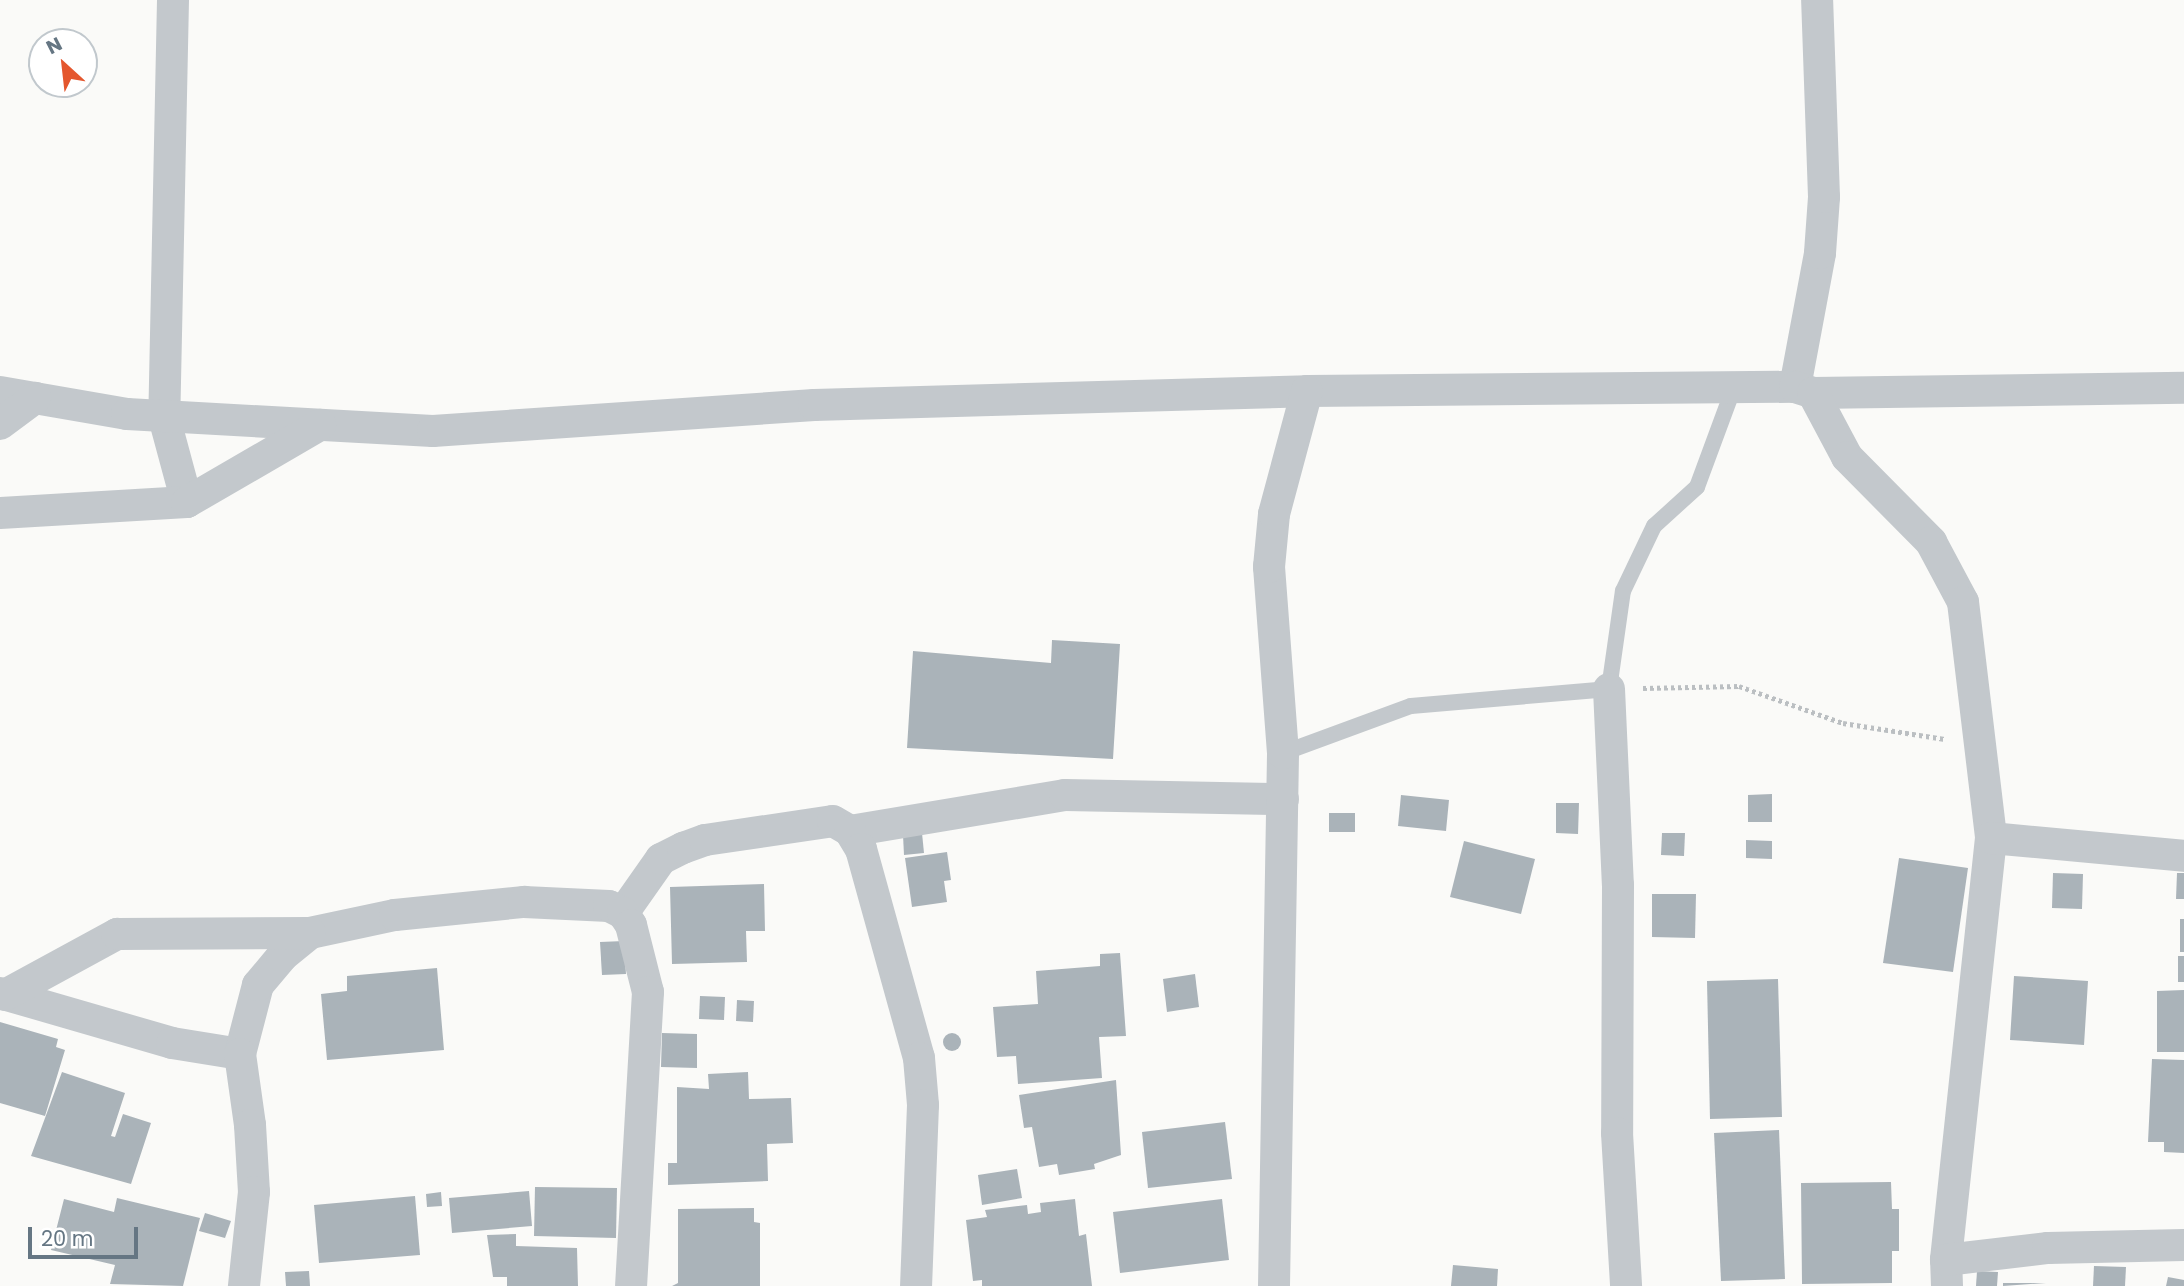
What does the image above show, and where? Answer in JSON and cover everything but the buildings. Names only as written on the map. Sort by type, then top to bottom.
[{"type":"street","points":[[173,0],[164,417],[187,502]]},
{"type":"street","points":[[1817,0],[1824,197],[1804,390],[1847,457],[1931,542],[1963,602],[1991,838],[1947,1273],[2048,1248],[2184,1245]]},
{"type":"street","points":[[0,392],[164,417],[433,430],[814,405],[1307,391],[1734,387],[1804,390],[2184,388]]},
{"type":"street","points":[[1274,1286],[1283,753],[1269,567],[1275,514],[1307,391]]},
{"type":"street","points":[[0,424],[35,398]]},
{"type":"street","points":[[0,513],[187,502],[320,425]]},
{"type":"street","points":[[1609,689],[1618,885],[1617,1133],[1626,1286]]},
{"type":"street","points":[[850,831],[1065,795],[1283,799]]},
{"type":"street","points":[[624,913],[661,859],[694,844],[832,821],[850,831],[861,849],[919,1058],[923,1105],[916,1286]]},
{"type":"street","points":[[1991,838],[2184,856]]},
{"type":"street","points":[[2,994],[117,934],[310,933],[395,915],[524,902],[610,906],[624,913],[631,925],[648,992],[631,1286]]},
{"type":"street","points":[[244,1286],[254,1192],[250,1125],[240,1054],[258,985],[310,933]]},
{"type":"street","points":[[2,994],[172,1043],[240,1054]]},
{"type":"lane","points":[[1283,753],[1411,706],[1609,689],[1623,591],[1654,526],[1697,487],[1734,387]]},
{"type":"path","points":[[1609,689],[1739,686],[1843,723],[1981,744]]}]
